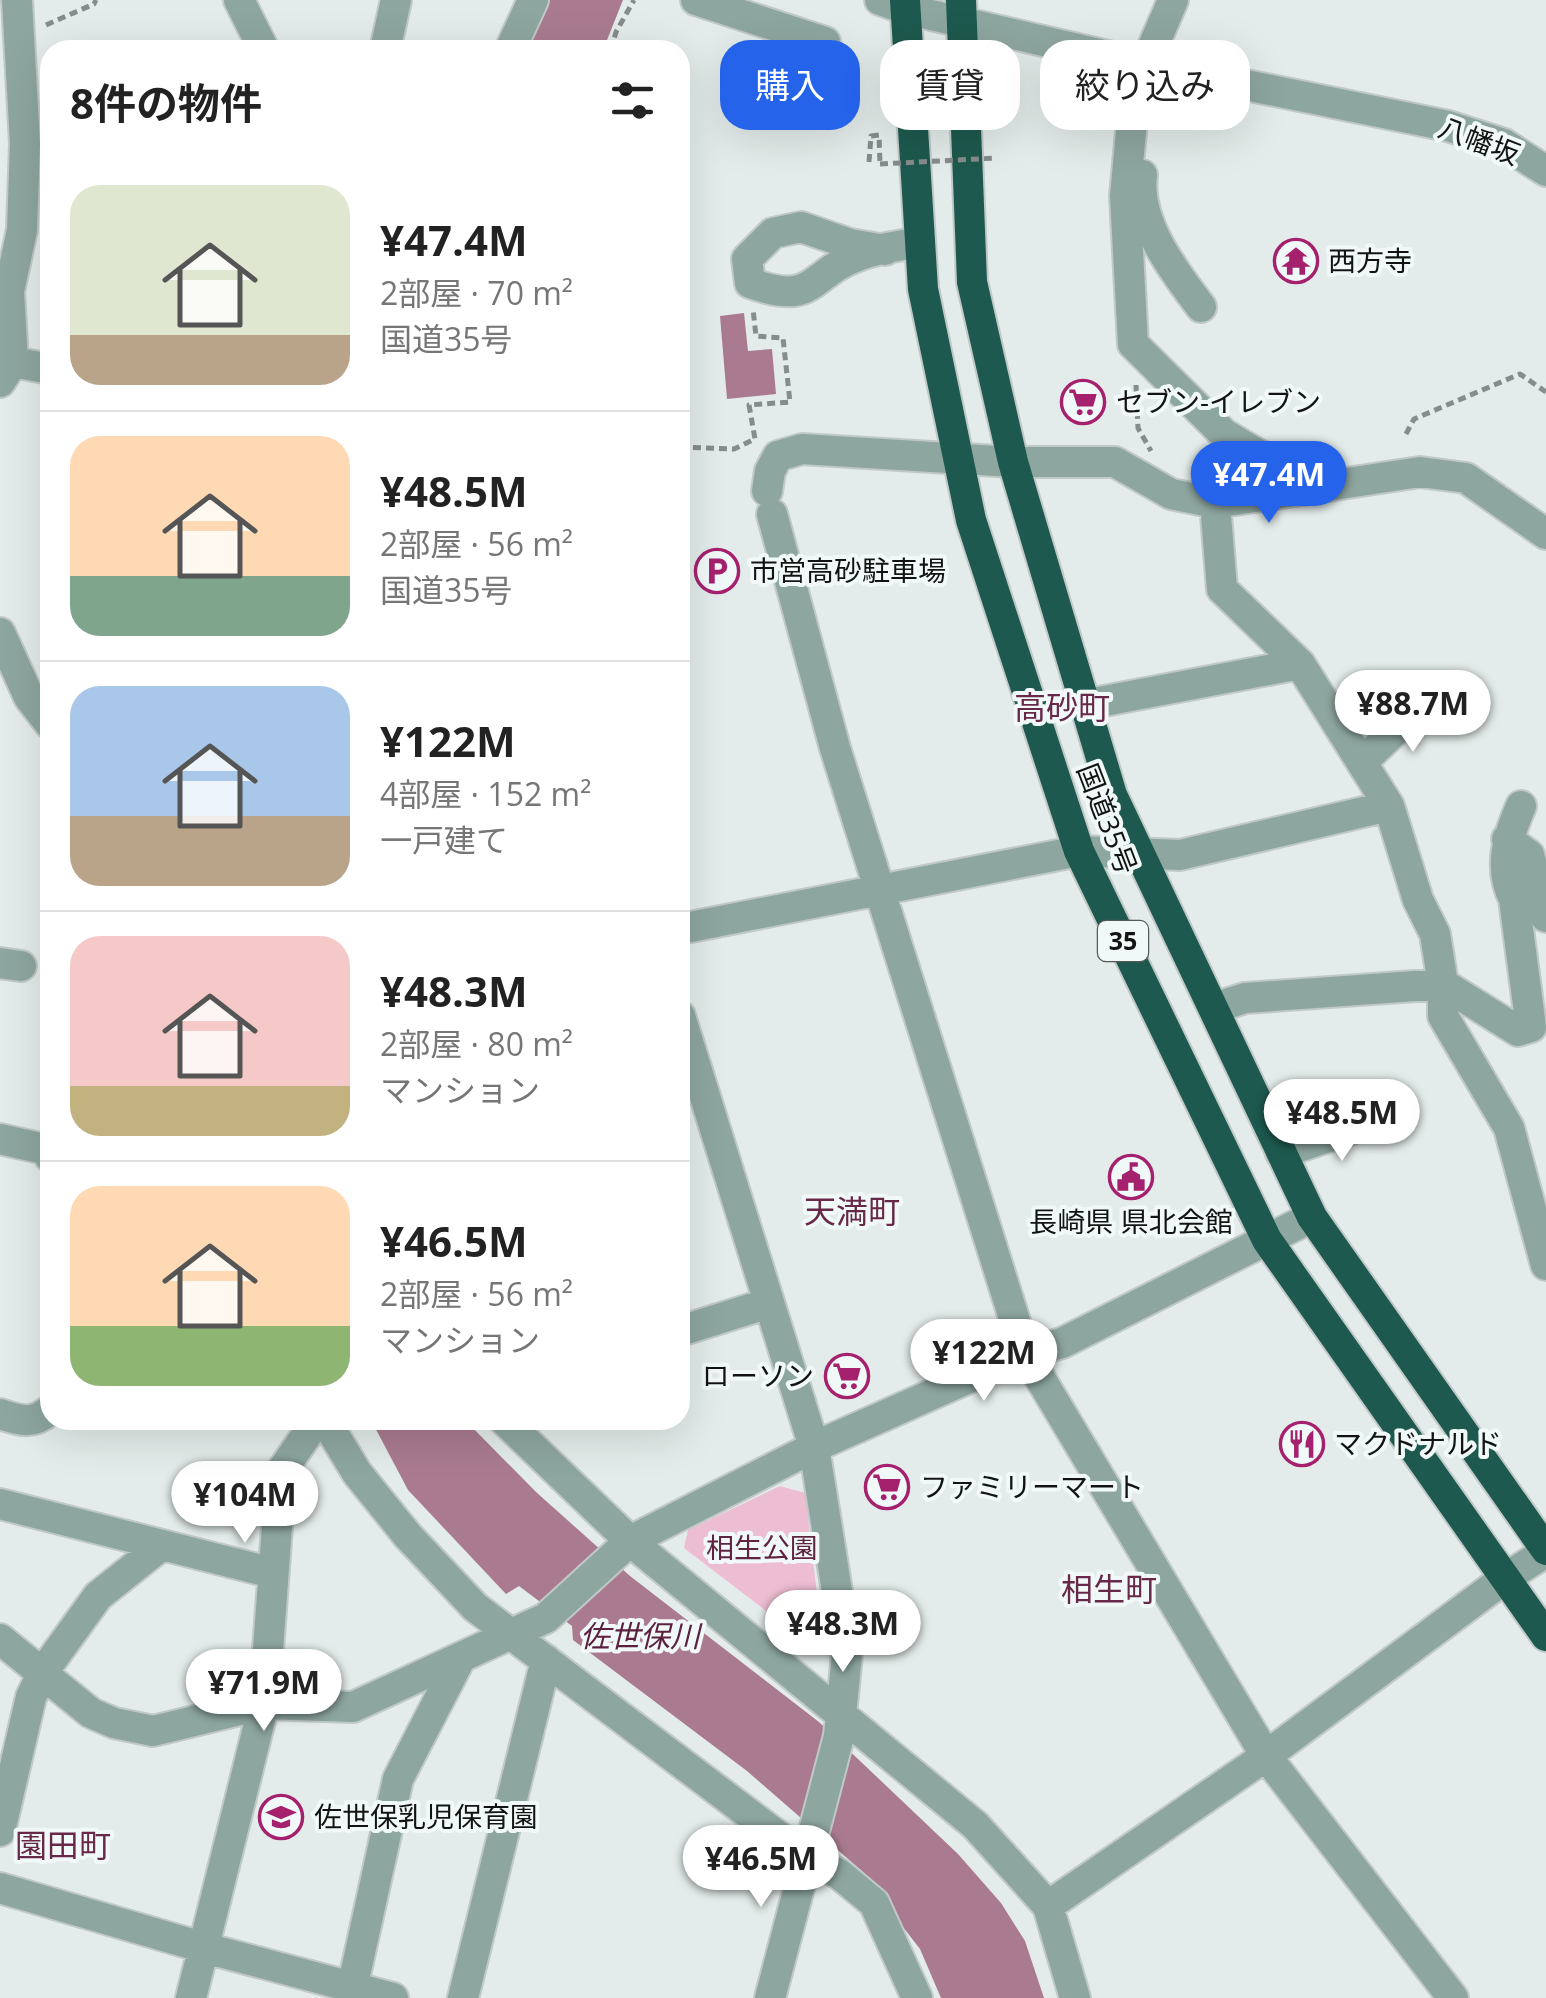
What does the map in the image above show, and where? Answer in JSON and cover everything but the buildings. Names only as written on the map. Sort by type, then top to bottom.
[{"type":"highway","name":"国道35号","points":[[896,3],[914,156],[923,289],[958,460],[972,520],[1079,851],[1267,1240],[1546,1636]]},
{"type":"highway","name":"国道35号","points":[[961,10],[981,155],[972,282],[1014,462],[1112,796],[1312,1218],[1546,1551]]},
{"type":"street","points":[[17,0],[21,36],[13,140],[22,230],[9,291],[7,372],[40,370]]},
{"type":"street","points":[[239,0],[259,40]]},
{"type":"street","points":[[387,40],[396,0]]},
{"type":"street","points":[[515,40],[533,0]]},
{"type":"street","points":[[696,0],[819,40]]},
{"type":"street","points":[[1156,40],[1173,0]]},
{"type":"street","name":"八幡坂","points":[[896,3],[961,10],[1000,30],[1042,40]]},
{"type":"street","name":"八幡坂","points":[[1250,86],[1448,126],[1504,144],[1546,170]]},
{"type":"street","points":[[1132,130],[1126,196],[1133,344],[1224,434],[1315,488]]},
{"type":"street","points":[[1149,130],[1141,183],[1150,226],[1175,272],[1201,307]]},
{"type":"street","points":[[885,250],[850,244],[801,228],[773,234],[747,259],[750,283],[778,292],[808,288],[856,256],[885,250],[920,242]]},
{"type":"street","points":[[1454,1998],[1266,1756],[1025,1353],[835,748],[770,502],[770,470],[778,456],[802,449],[958,460],[1115,462],[1171,494],[1214,504],[1420,472],[1466,478],[1546,534]]},
{"type":"street","points":[[1214,504],[1222,590],[1300,664],[1389,806],[1418,900],[1435,934],[1444,984],[1443,1016],[1508,1128],[1546,1265]]},
{"type":"street","points":[[0,634],[40,710]]},
{"type":"street","points":[[1083,705],[1300,664]]},
{"type":"street","points":[[1362,762],[1423,704]]},
{"type":"street","points":[[690,928],[1079,851],[1180,855],[1389,806]]},
{"type":"street","points":[[1214,1008],[1245,998],[1444,984],[1518,1031],[1531,1027],[1514,898],[1507,884],[1507,839],[1521,806]]},
{"type":"street","points":[[1507,839],[1529,855],[1546,916]]},
{"type":"street","points":[[690,1048],[814,1447],[847,1654],[840,1724],[770,1998]]},
{"type":"street","points":[[1281,1153],[1384,1118]]},
{"type":"street","points":[[0,1139],[40,1148]]},
{"type":"street","points":[[0,1639],[92,1713],[114,1723],[153,1731],[264,1704],[354,1707],[546,1618],[622,1547],[814,1447],[1025,1353],[1062,1342],[1312,1218]]},
{"type":"street","points":[[690,1328],[769,1303]]},
{"type":"street","points":[[0,1414],[23,1422],[40,1419]]},
{"type":"street","points":[[191,1998],[264,1704],[281,1472],[310,1430]]},
{"type":"street","points":[[331,1430],[357,1473],[474,1608],[809,1848],[874,1903],[917,1998]]},
{"type":"street","points":[[513,1430],[622,1547],[840,1724],[975,1824],[1048,1906],[1074,1998]]},
{"type":"street","points":[[0,1504],[273,1573]]},
{"type":"street","points":[[0,1832],[31,1697],[44,1672],[98,1596],[162,1545]]},
{"type":"street","points":[[1048,1906],[1266,1756],[1504,1578],[1546,1551]]},
{"type":"street","points":[[351,1993],[398,1780],[460,1658]]},
{"type":"street","points":[[463,1998],[546,1660]]},
{"type":"street","points":[[0,1888],[351,1993],[393,1998]]},
{"type":"path","points":[[21,36],[96,0]]},
{"type":"path","points":[[614,40],[634,0]]},
{"type":"path","points":[[869,162],[871,136],[880,135],[880,164],[981,155]]},
{"type":"path","points":[[690,447],[734,449],[755,439],[749,405],[790,402],[783,338],[756,336],[750,283]]},
{"type":"path","points":[[1406,434],[1414,419],[1520,374],[1546,392]]},
{"type":"path","points":[[1150,388],[1136,378],[1138,428],[1154,454]]},
{"type":"green space","name":"相生公園","points":[[780,1486],[805,1493],[822,1636],[804,1640],[684,1548],[688,1530]]},
{"type":"water","points":[[549,0],[623,0],[607,40],[531,40]]},
{"type":"water","points":[[744,313],[748,351],[772,349],[776,394],[727,399],[720,316]]},
{"type":"water","name":"佐世保川","points":[[376,1430],[475,1430],[536,1492],[630,1576],[819,1722],[958,1854],[1001,1903],[1025,1941],[1044,1998],[941,1998],[920,1949],[882,1900],[886,1892],[747,1771],[573,1640],[572,1626],[519,1586],[506,1594],[408,1490]]},
{"type":"place","name":"西方寺","points":[[1296,261]]},
{"type":"place","name":"セブン-イレブン","points":[[1083,402]]},
{"type":"place","name":"市営高砂駐車場","points":[[717,571]]},
{"type":"place","name":"長崎県 県北会館","points":[[1131,1177]]},
{"type":"place","name":"ローソン","points":[[847,1376]]},
{"type":"place","name":"マクドナルド","points":[[1302,1444]]},
{"type":"place","name":"ファミリーマート","points":[[887,1487]]},
{"type":"place","name":"佐世保乳児保育園","points":[[281,1817]]},
{"type":"district","name":"高砂町","points":[[1062,708]]},
{"type":"district","name":"天満町","points":[[852,1212]]},
{"type":"district","name":"相生町","points":[[1109,1590]]},
{"type":"district","name":"園田町","points":[[63,1846]]}]
